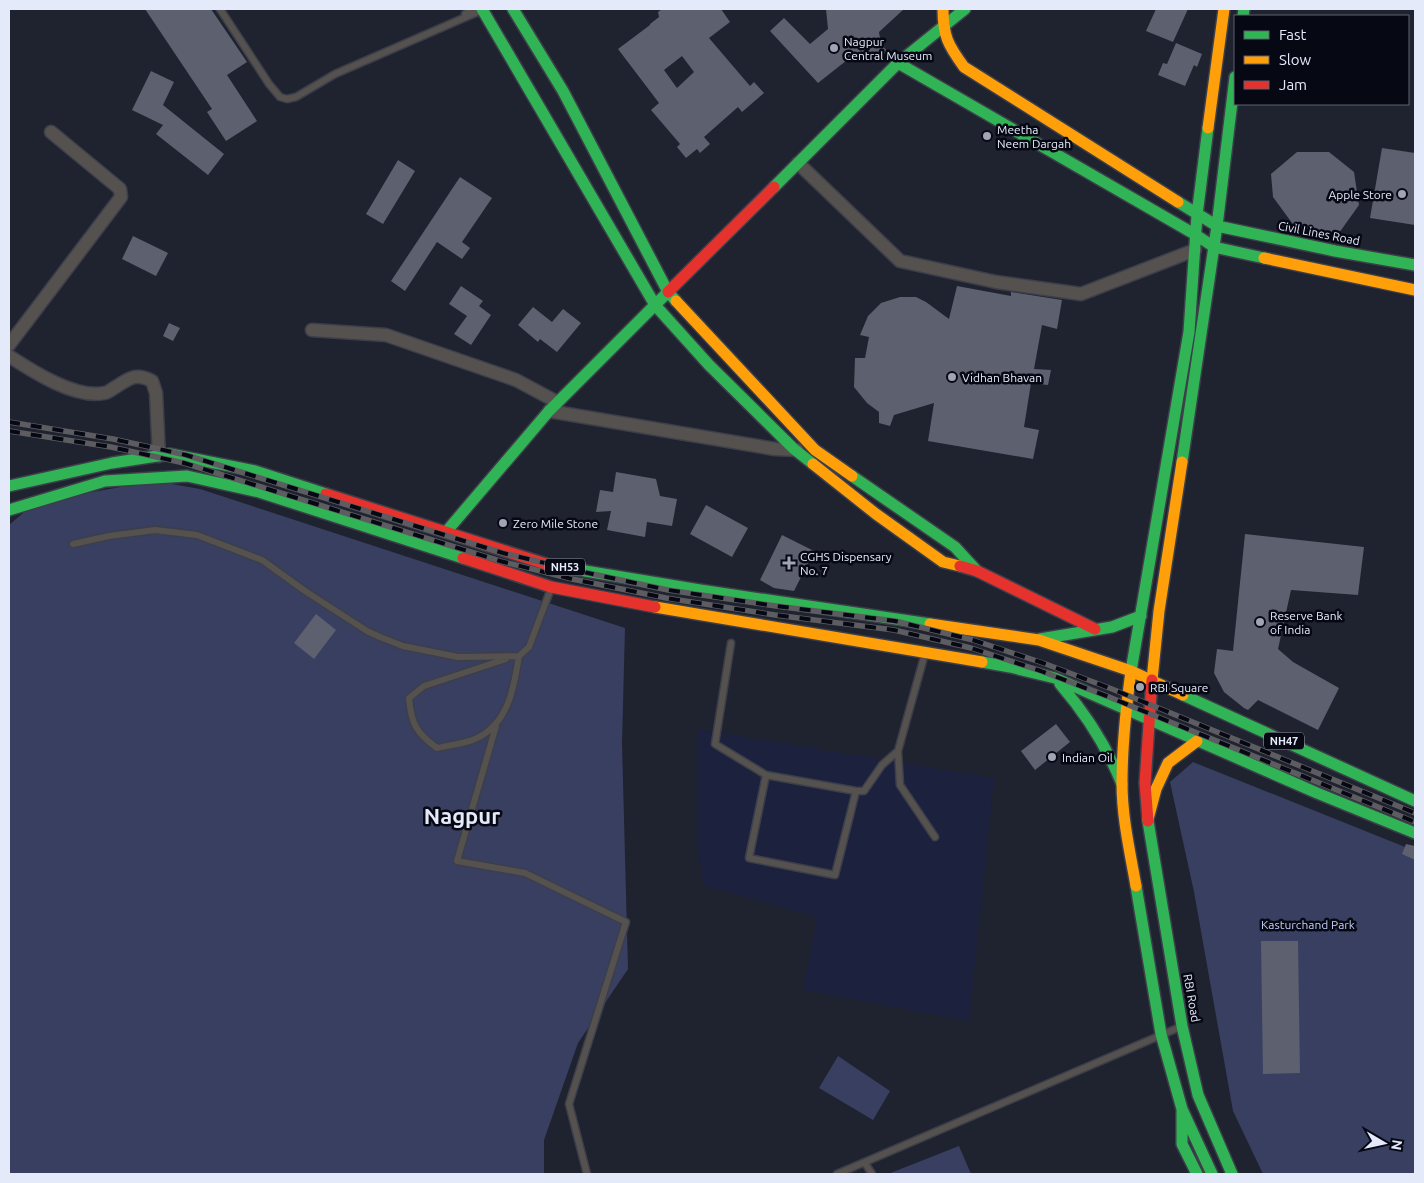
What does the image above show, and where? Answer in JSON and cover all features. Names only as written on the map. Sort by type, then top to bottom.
[{"type":"main road","points":[[483,9],[541,83],[668,292],[815,450],[955,547],[977,571]]},
{"type":"main road","points":[[512,9],[541,83],[654,306],[709,365],[794,449],[876,514],[943,562],[977,571],[1095,629]]},
{"type":"main road","name":"Civil Lines Road","points":[[943,9],[944,28],[950,48],[964,67],[1217,226],[1415,266]]},
{"type":"main road","points":[[446,532],[553,407],[898,63],[944,28],[965,9]]},
{"type":"main road","points":[[1212,1174],[1182,1109],[1161,1034],[1125,823],[1122,784],[1125,708],[1189,332],[1197,215],[1224,9]]},
{"type":"main road","points":[[898,63],[1214,247],[1415,290]]},
{"type":"main road","name":"RBI Road","points":[[1232,1174],[1198,1095],[1182,1026],[1148,819],[1145,783],[1160,601],[1214,247],[1234,86]]},
{"type":"main road","name":"NH53","points":[[9,486],[112,463],[170,454],[255,471],[446,532],[548,565],[555,577]]},
{"type":"main road","name":"NH53","points":[[9,510],[105,481],[187,476],[259,492],[686,613],[1010,667],[1055,678],[1125,708]]},
{"type":"main road","name":"NH53","points":[[555,577],[710,591],[1040,640],[1131,671]]},
{"type":"main road","points":[[1040,640],[1112,627],[1141,616]]},
{"type":"main road","name":"NH47","points":[[1131,671],[1415,801]]},
{"type":"main road","points":[[1055,678],[1080,707],[1099,735],[1112,758],[1122,784]]},
{"type":"main road","points":[[1125,708],[1316,793],[1415,833]]},
{"type":"main road","points":[[1148,819],[1156,789],[1168,763],[1197,741]]},
{"type":"main road","points":[[1182,1109],[1182,1144],[1197,1174]]},
{"type":"street","points":[[9,345],[121,197],[120,189],[51,132]]},
{"type":"street","points":[[798,163],[900,261],[996,282],[1080,294],[1195,250]]},
{"type":"street","points":[[312,330],[386,334],[516,380],[553,407],[776,449],[815,450]]},
{"type":"street","points":[[9,356],[52,380],[84,393],[105,393],[131,378],[142,376],[152,381],[156,393],[159,456]]},
{"type":"lane","points":[[220,9],[270,84],[280,96],[287,99],[296,97],[335,74],[466,16],[467,18],[483,9]]},
{"type":"lane","points":[[466,16],[465,14],[474,9]]},
{"type":"lane","points":[[73,544],[110,536],[155,530],[197,535],[262,560],[305,591],[367,631],[403,646],[458,657],[515,656]]},
{"type":"lane","points":[[496,726],[475,739],[437,748],[424,739],[410,717],[409,698],[424,686],[515,656],[530,647],[555,577]]},
{"type":"lane","points":[[731,643],[715,744],[766,775],[856,791],[864,790],[872,782],[882,765],[898,752]]},
{"type":"lane","points":[[925,654],[898,752],[900,785],[935,837]]},
{"type":"lane","points":[[515,656],[514,685],[496,726],[457,860],[525,873],[626,922],[569,1104],[587,1174]]},
{"type":"lane","points":[[766,775],[749,858],[835,875],[856,791]]},
{"type":"lane","points":[[837,1174],[1182,1026]]},
{"type":"lane","points":[[865,1163],[872,1174]]},
{"type":"shaded area","points":[[697,729],[994,778],[969,1021],[803,990],[817,917],[703,885],[697,838]]},
{"type":"green space","points":[[155,481],[200,489],[625,628],[622,743],[628,969],[578,1043],[544,1140],[544,1174],[9,1174],[9,525],[36,502]]},
{"type":"green space","name":"Kasturchand Park","points":[[1193,762],[1415,851],[1415,1174],[1263,1174],[1233,1111],[1194,892],[1170,782]]},
{"type":"green space","points":[[838,1056],[890,1091],[873,1120],[819,1088]]},
{"type":"green space","points":[[959,1146],[971,1174],[888,1174]]},
{"type":"building","points":[[145,9],[211,9],[247,62],[227,75],[257,121],[226,141],[207,112],[212,109]]},
{"type":"building","points":[[662,9],[721,9],[730,22],[709,38],[750,86],[754,82],[764,93],[742,112],[738,107],[704,137],[710,144],[700,153],[697,149],[686,158],[677,147],[680,144],[651,110],[659,103],[618,49],[659,17],[658,12]],"holes":[[[682,56],[694,72],[677,88],[664,70]]]},
{"type":"building","name":"Nagpur Central Museum","points":[[826,9],[904,9],[879,32],[881,44],[887,51],[878,60],[867,54],[856,53],[818,83],[770,31],[784,18],[810,44],[828,29]]},
{"type":"building","points":[[1156,9],[1188,9],[1173,42],[1146,31]]},
{"type":"building","points":[[1176,43],[1202,54],[1197,67],[1194,65],[1185,86],[1158,75],[1163,63],[1167,64]]},
{"type":"building","points":[[151,71],[174,82],[163,105],[224,154],[208,175],[156,134],[163,125],[132,110]]},
{"type":"building","points":[[1382,148],[1415,153],[1415,225],[1370,218]]},
{"type":"building","points":[[1297,152],[1329,152],[1354,172],[1359,205],[1339,233],[1295,227],[1273,197],[1271,174]]},
{"type":"building","points":[[398,160],[415,171],[383,224],[366,214]]},
{"type":"building","points":[[460,177],[492,198],[462,242],[470,248],[462,259],[437,242],[405,291],[391,281]]},
{"type":"building","points":[[133,236],[168,253],[156,276],[122,259]]},
{"type":"building","points":[[461,286],[483,301],[479,306],[491,315],[471,345],[454,334],[467,316],[449,304]]},
{"type":"building","name":"Vidhan Bhavan","points":[[957,286],[1011,296],[1011,292],[1062,300],[1057,329],[1042,325],[1034,369],[1051,370],[1048,385],[1031,383],[1024,427],[1039,430],[1033,459],[928,441],[934,403],[894,415],[890,426],[879,423],[879,412],[867,403],[854,387],[855,358],[865,358],[869,337],[860,335],[868,316],[881,303],[900,297],[916,297],[949,319]]},
{"type":"building","points":[[533,307],[552,322],[563,309],[581,323],[557,352],[540,339],[538,342],[518,325]]},
{"type":"building","points":[[169,323],[180,328],[173,341],[163,336]]},
{"type":"building","points":[[616,472],[656,479],[660,496],[677,499],[672,526],[647,522],[645,537],[607,530],[611,511],[596,512],[600,490],[613,492]]},
{"type":"building","points":[[706,505],[748,528],[732,557],[690,534]]},
{"type":"building","name":"Reserve Bank of India","points":[[1245,534],[1364,547],[1358,595],[1291,590],[1278,649],[1293,662],[1339,688],[1318,730],[1258,700],[1248,710],[1244,708],[1224,692],[1214,673],[1217,649],[1233,651]]},
{"type":"building","points":[[782,535],[814,551],[794,591],[774,588],[760,580]]},
{"type":"building","points":[[316,614],[336,630],[314,659],[294,643]]},
{"type":"building","points":[[1056,724],[1070,742],[1035,770],[1021,751]]},
{"type":"building","points":[[1406,844],[1415,846],[1415,860],[1402,854]]},
{"type":"building","points":[[1261,941],[1298,941],[1300,1073],[1263,1074]]},
{"type":"railway","points":[[9,422],[113,439],[186,455],[503,553],[574,570],[668,590],[895,621],[973,640],[1043,663],[1112,689],[1415,813]]},
{"type":"railway","points":[[9,431],[111,447],[184,463],[500,561],[572,579],[666,598],[775,615],[894,630],[971,648],[1041,671],[1109,697],[1415,822]]},
{"type":"traffic: fast","points":[[482,9],[655,305],[709,365],[794,449],[813,464]]},
{"type":"traffic: fast","points":[[513,9],[563,91],[668,292],[676,301]]},
{"type":"traffic: fast","points":[[774,187],[898,63],[965,9]]},
{"type":"traffic: fast","points":[[1243,15],[1244,9]]},
{"type":"traffic: fast","points":[[898,63],[1214,247],[1264,258]]},
{"type":"traffic: fast","points":[[1182,462],[1217,226],[1234,85]]},
{"type":"traffic: fast","points":[[1131,671],[1189,332],[1197,215],[1208,128]]},
{"type":"traffic: fast","points":[[1178,202],[1217,226],[1335,251],[1415,265]]},
{"type":"traffic: fast","points":[[446,532],[549,411],[668,292]]},
{"type":"traffic: fast","points":[[9,486],[112,463],[170,454],[255,471],[326,494]]},
{"type":"traffic: fast","points":[[9,510],[105,481],[187,476],[259,492],[463,558]]},
{"type":"traffic: fast","points":[[852,476],[955,547],[977,571]]},
{"type":"traffic: fast","points":[[549,565],[700,590],[930,624]]},
{"type":"traffic: fast","points":[[1040,639],[1112,627],[1141,616]]},
{"type":"traffic: fast","points":[[982,662],[1055,678],[1317,793],[1415,833]]},
{"type":"traffic: fast","points":[[1060,684],[1079,707],[1095,731],[1110,757],[1122,784]]},
{"type":"traffic: fast","points":[[1183,695],[1415,801]]},
{"type":"traffic: fast","points":[[1148,821],[1182,1026],[1198,1095],[1232,1174]]},
{"type":"traffic: fast","points":[[1136,886],[1161,1034],[1182,1109],[1212,1174]]},
{"type":"traffic: fast","points":[[1182,1109],[1182,1144],[1197,1174]]},
{"type":"traffic: slow","points":[[943,9],[947,40],[964,67],[1178,202]]},
{"type":"traffic: slow","points":[[1208,128],[1224,9]]},
{"type":"traffic: slow","points":[[1264,258],[1415,290]]},
{"type":"traffic: slow","points":[[676,301],[815,450],[852,476]]},
{"type":"traffic: slow","points":[[1152,680],[1159,611],[1182,462]]},
{"type":"traffic: slow","points":[[813,464],[876,514],[943,562],[960,566]]},
{"type":"traffic: slow","points":[[655,607],[982,662]]},
{"type":"traffic: slow","points":[[930,624],[1039,640],[1131,671],[1183,695]]},
{"type":"traffic: slow","points":[[1131,671],[1125,727],[1122,796],[1136,886]]},
{"type":"traffic: slow","points":[[1148,819],[1156,789],[1168,763],[1197,741]]},
{"type":"traffic: jam","points":[[668,292],[774,187]]},
{"type":"traffic: jam","points":[[326,494],[549,565]]},
{"type":"traffic: jam","points":[[463,558],[551,587],[655,607]]},
{"type":"traffic: jam","points":[[960,566],[977,571],[1095,629]]},
{"type":"traffic: jam","points":[[1148,821],[1145,783],[1152,680]]},
{"type":"place","name":"Nagpur Central Museum","points":[[834,48]]},
{"type":"place","name":"Meetha Neem Dargah","points":[[987,136]]},
{"type":"place","name":"Apple Store","points":[[1402,194]]},
{"type":"place","name":"Vidhan Bhavan","points":[[952,377]]},
{"type":"place","name":"Zero Mile Stone","points":[[503,523]]},
{"type":"place","name":"CGHS Dispensary No. 7","points":[[789,563]]},
{"type":"place","name":"Reserve Bank of India","points":[[1260,622]]},
{"type":"place","name":"RBI Square","points":[[1140,687]]},
{"type":"place","name":"Indian Oil","points":[[1052,757]]},
{"type":"district","name":"Nagpur","points":[[462,815]]}]
